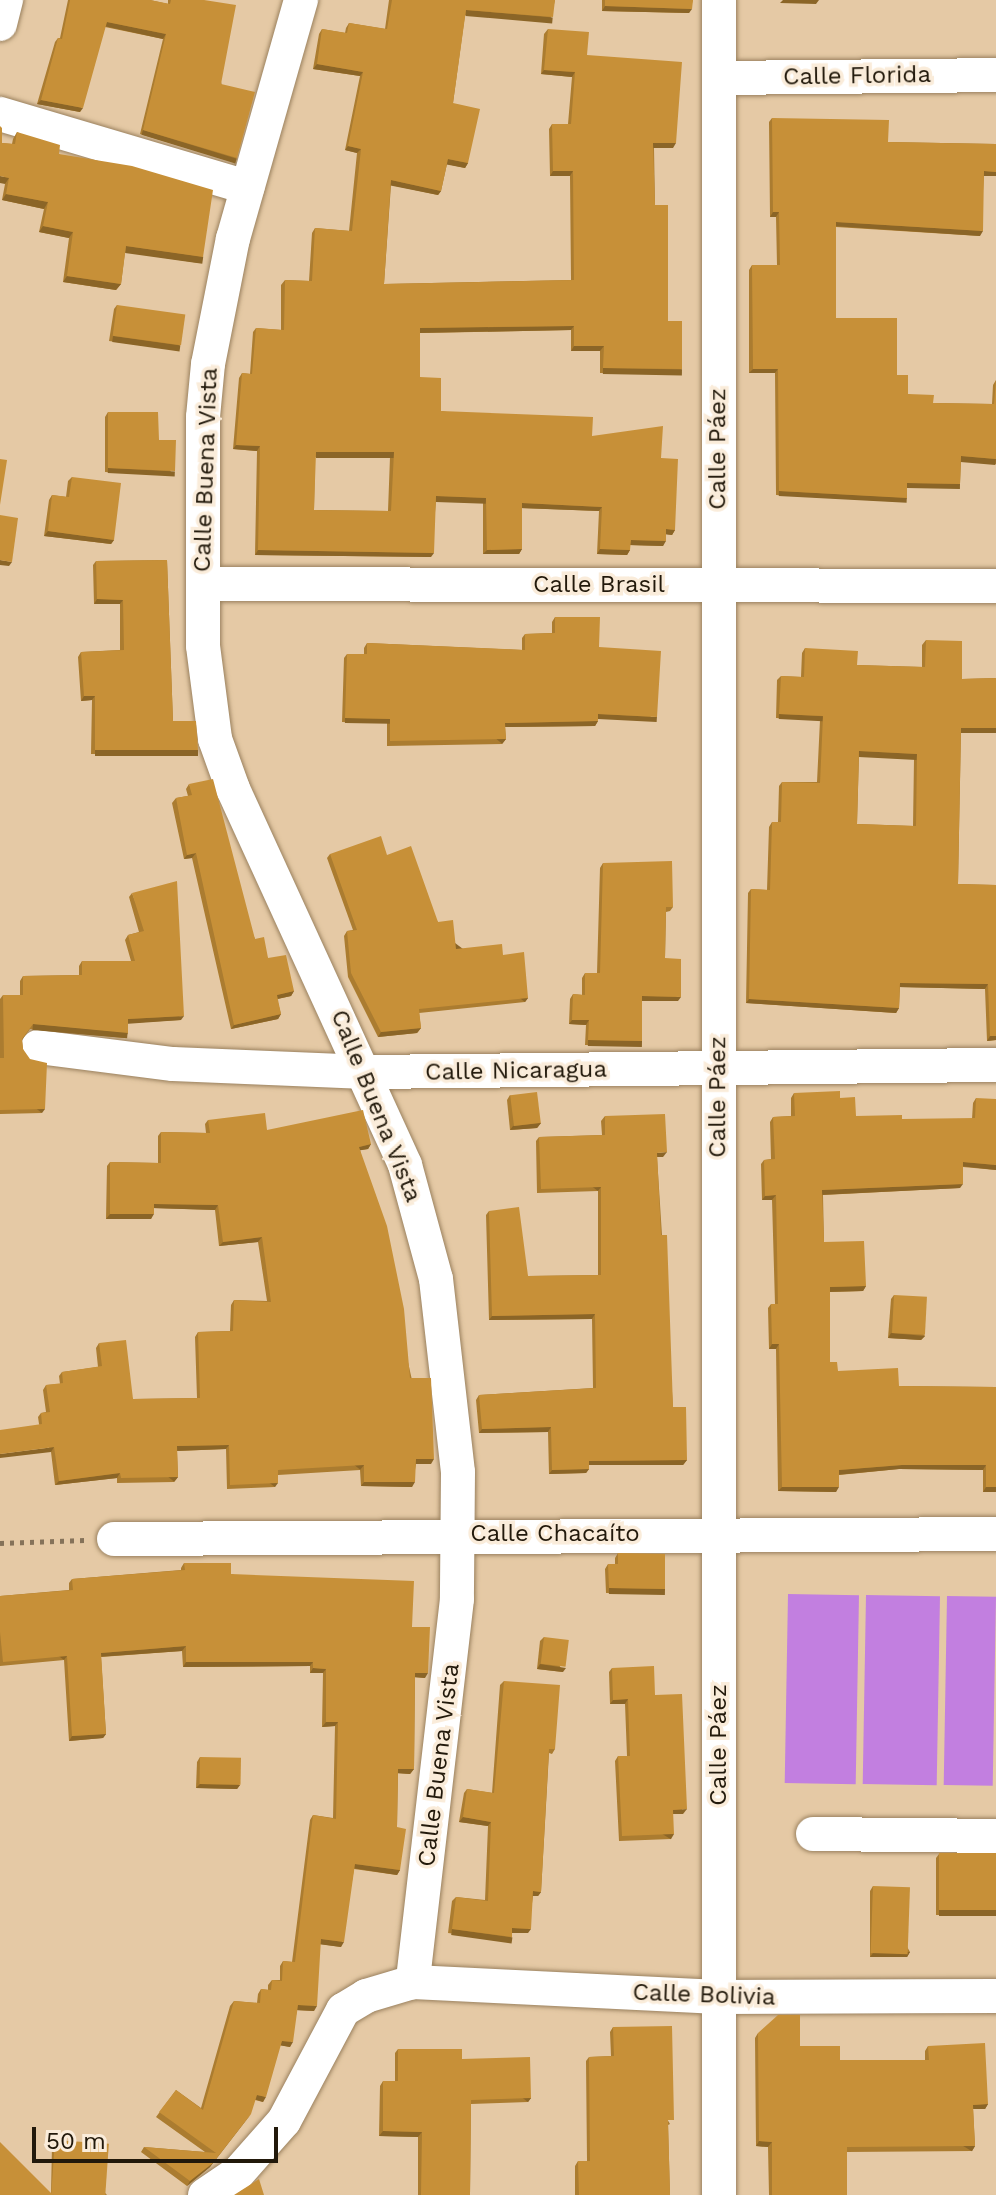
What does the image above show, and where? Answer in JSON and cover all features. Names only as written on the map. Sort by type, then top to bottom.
[{"type":"street","points":[[0,24],[6,0]]},
{"type":"street","name":"Calle Buena Vista","points":[[301,0],[247,187],[208,364],[203,417],[203,584],[207,695],[215,739],[405,1165],[436,1279],[459,1534],[445,1734],[413,1982]]},
{"type":"street","name":"Calle Páez","points":[[719,0],[719,2195]]},
{"type":"street","name":"Calle Florida","points":[[719,78],[996,75]]},
{"type":"street","points":[[0,114],[247,187]]},
{"type":"street","name":"Calle Brasil","points":[[203,584],[996,586]]},
{"type":"street","name":"Calle Nicaragua","points":[[38,1047],[173,1064],[366,1072],[996,1065]]},
{"type":"street","name":"Calle Chacaíto","points":[[114,1539],[459,1534],[996,1534]]},
{"type":"street","points":[[813,1834],[996,1836]]},
{"type":"street","points":[[205,2195],[238,2173],[277,2131],[343,2010],[366,1996],[413,1982]]},
{"type":"street","name":"Calle Bolivia","points":[[413,1982],[719,1997],[996,1996]]},
{"type":"path","points":[[0,1543],[114,1539]]},
{"type":"shaded area","points":[[788,1594],[859,1595],[856,1784],[785,1783]]},
{"type":"shaded area","points":[[866,1595],[940,1596],[937,1785],[863,1784]]},
{"type":"shaded area","points":[[947,1596],[996,1597],[993,1786],[944,1785]]},
{"type":"building","points":[[70,0],[150,0],[170,4],[171,0],[204,0],[236,5],[221,84],[255,92],[237,158],[143,130],[166,34],[107,22],[83,108],[41,100],[58,38],[62,39]]},
{"type":"building","points":[[392,0],[555,0],[553,17],[466,10],[453,103],[480,109],[468,163],[448,159],[441,191],[391,180],[384,284],[574,280],[573,171],[553,171],[552,124],[571,124],[575,72],[544,70],[548,29],[589,32],[587,55],[682,62],[676,143],[653,143],[655,205],[668,205],[668,321],[682,321],[682,369],[603,368],[604,346],[574,346],[574,326],[420,328],[420,377],[441,378],[441,411],[593,417],[592,436],[663,426],[661,458],[678,459],[675,530],[666,529],[666,541],[631,540],[630,550],[600,549],[602,507],[522,503],[522,549],[487,550],[486,498],[436,496],[434,553],[258,550],[260,446],[236,445],[242,373],[252,374],[256,328],[284,330],[285,280],[312,281],[315,228],[352,231],[361,149],[348,146],[363,72],[317,64],[322,29],[347,33],[349,23],[387,29]],"holes":[[[316,452],[394,452],[391,511],[314,510]]]},
{"type":"building","points":[[605,0],[693,0],[692,9],[605,6]]},
{"type":"building","points":[[772,118],[889,120],[888,142],[996,144],[996,172],[984,171],[983,231],[836,222],[836,318],[897,318],[897,375],[908,375],[908,394],[934,395],[933,403],[994,404],[996,380],[996,459],[961,456],[960,484],[907,483],[907,498],[779,491],[778,369],[753,369],[752,265],[780,265],[779,212],[773,212]]},
{"type":"building","points":[[0,126],[2,143],[15,144],[17,132],[60,145],[59,154],[132,166],[213,190],[203,257],[126,246],[121,284],[67,276],[73,232],[43,226],[48,202],[6,194],[9,178],[0,176]]},
{"type":"building","points":[[117,305],[185,315],[181,345],[113,336]]},
{"type":"building","points":[[108,412],[158,412],[159,440],[176,440],[175,471],[108,468]]},
{"type":"building","points":[[0,459],[7,460],[0,505]]},
{"type":"building","points":[[72,477],[121,483],[114,540],[48,531],[52,495],[69,497]]},
{"type":"building","points":[[0,515],[18,518],[12,562],[0,560]]},
{"type":"building","points":[[167,560],[173,721],[196,721],[198,750],[95,750],[95,696],[84,696],[81,652],[124,650],[123,600],[97,599],[96,561]]},
{"type":"building","points":[[555,617],[600,617],[599,647],[661,651],[657,717],[598,714],[598,721],[505,723],[506,739],[390,741],[390,719],[345,718],[347,654],[367,654],[367,643],[525,650],[525,634],[555,633]]},
{"type":"building","points":[[926,640],[962,641],[962,679],[996,678],[996,728],[961,728],[958,884],[996,885],[996,1036],[990,1036],[988,984],[900,983],[899,1008],[749,999],[751,889],[770,890],[772,822],[781,822],[782,782],[820,783],[823,716],[779,714],[781,676],[804,677],[805,648],[858,651],[857,665],[925,667]],"holes":[[[859,751],[917,754],[916,826],[857,824]]]},
{"type":"building","points":[[213,779],[255,939],[264,937],[268,958],[286,955],[294,991],[277,995],[281,1014],[234,1025],[196,853],[187,855],[176,798],[192,795],[189,784]]},
{"type":"building","points":[[381,836],[387,855],[411,846],[438,922],[453,920],[456,949],[502,944],[503,955],[524,952],[528,998],[419,1009],[421,1028],[381,1032],[351,973],[347,931],[357,930],[330,854]]},
{"type":"building","points":[[672,861],[673,907],[666,907],[665,958],[681,959],[681,997],[642,996],[642,1041],[588,1040],[589,1020],[572,1020],[573,994],[585,995],[585,973],[600,973],[603,863]]},
{"type":"building","points":[[177,881],[184,1016],[128,1019],[128,1033],[33,1024],[22,1039],[23,1049],[30,1059],[47,1063],[45,1109],[0,1110],[0,1058],[4,1058],[3,995],[23,995],[23,976],[82,975],[82,961],[135,961],[128,935],[144,931],[132,893]]},
{"type":"building","points":[[840,1091],[840,1098],[855,1097],[856,1116],[902,1115],[902,1119],[975,1118],[976,1098],[996,1099],[996,1165],[963,1162],[963,1184],[822,1190],[824,1242],[864,1241],[866,1286],[830,1287],[830,1362],[837,1362],[838,1371],[898,1368],[899,1386],[996,1387],[996,1487],[986,1487],[986,1465],[902,1465],[839,1470],[839,1487],[782,1487],[779,1344],[772,1344],[771,1304],[778,1304],[776,1195],[765,1196],[764,1160],[775,1159],[773,1117],[795,1116],[794,1093]]},
{"type":"building","points":[[537,1092],[541,1123],[514,1126],[510,1095]]},
{"type":"building","points":[[363,1110],[371,1144],[359,1147],[387,1226],[404,1309],[410,1378],[431,1378],[434,1459],[416,1459],[415,1482],[364,1482],[364,1465],[278,1470],[278,1483],[230,1485],[229,1445],[177,1446],[178,1477],[121,1478],[120,1473],[59,1481],[54,1447],[0,1454],[0,1430],[42,1424],[41,1413],[50,1412],[46,1385],[63,1383],[62,1372],[102,1366],[99,1343],[126,1340],[133,1399],[200,1398],[198,1332],[233,1331],[234,1300],[271,1302],[262,1237],[223,1242],[218,1205],[154,1204],[154,1214],[110,1214],[110,1162],[161,1163],[161,1132],[210,1133],[208,1120],[265,1113],[267,1130]]},
{"type":"building","points":[[665,1114],[667,1152],[657,1153],[661,1235],[667,1235],[673,1407],[686,1407],[687,1460],[589,1461],[589,1469],[552,1470],[551,1427],[482,1429],[479,1395],[596,1388],[595,1314],[492,1316],[489,1211],[519,1207],[528,1276],[601,1275],[601,1187],[541,1189],[539,1137],[605,1135],[605,1116]]},
{"type":"building","points":[[894,1295],[927,1297],[925,1335],[892,1333]]},
{"type":"building","points":[[618,1553],[665,1554],[665,1589],[609,1588],[608,1564],[618,1564]]},
{"type":"building","points":[[184,1563],[231,1563],[231,1574],[414,1581],[412,1627],[430,1627],[428,1673],[415,1673],[414,1769],[398,1769],[397,1827],[406,1829],[400,1870],[355,1864],[344,1942],[321,1939],[317,2006],[298,2005],[293,2042],[282,2041],[266,2097],[257,2095],[251,2114],[213,2163],[190,2181],[144,2147],[216,2153],[159,2112],[176,2090],[203,2110],[234,2001],[260,2003],[261,1989],[271,1990],[272,1980],[282,1981],[283,1961],[295,1962],[313,1815],[336,1819],[338,1722],[326,1722],[326,1669],[313,1668],[313,1662],[186,1662],[186,1646],[101,1653],[106,1734],[72,1736],[67,1656],[3,1662],[0,1632],[0,1596],[73,1590],[72,1579],[185,1570]]},
{"type":"building","points":[[544,1637],[569,1640],[566,1667],[541,1664]]},
{"type":"building","points":[[654,1666],[655,1695],[682,1694],[687,1809],[673,1810],[674,1834],[622,1836],[618,1756],[630,1756],[628,1699],[613,1700],[612,1668]]},
{"type":"building","points":[[504,1681],[560,1685],[555,1749],[549,1749],[541,1892],[533,1891],[531,1929],[512,1928],[512,1937],[452,1929],[456,1897],[488,1901],[491,1822],[463,1817],[467,1789],[494,1793]]},
{"type":"building","points":[[200,1757],[241,1758],[241,1785],[200,1784]]},
{"type":"building","points":[[939,1853],[996,1853],[996,1910],[939,1910]]},
{"type":"building","points":[[873,1886],[910,1887],[908,1954],[871,1953]]},
{"type":"building","points":[[778,2015],[800,2015],[800,2046],[840,2046],[840,2060],[929,2060],[928,2046],[985,2043],[988,2104],[973,2105],[975,2146],[847,2147],[847,2195],[772,2195],[772,2142],[759,2141],[758,2033]]},
{"type":"building","points":[[672,2026],[674,2120],[668,2120],[670,2195],[579,2195],[578,2161],[590,2161],[589,2057],[614,2056],[613,2027]]},
{"type":"building","points":[[398,2049],[462,2049],[462,2059],[530,2057],[531,2098],[471,2100],[470,2195],[421,2195],[422,2132],[383,2131],[383,2081],[398,2081]]},
{"type":"building","points":[[55,2140],[109,2144],[105,2195],[51,2195]]},
{"type":"building","points":[[0,2142],[53,2195],[0,2195]]},
{"type":"building","points":[[259,2179],[264,2195],[234,2195]]}]
